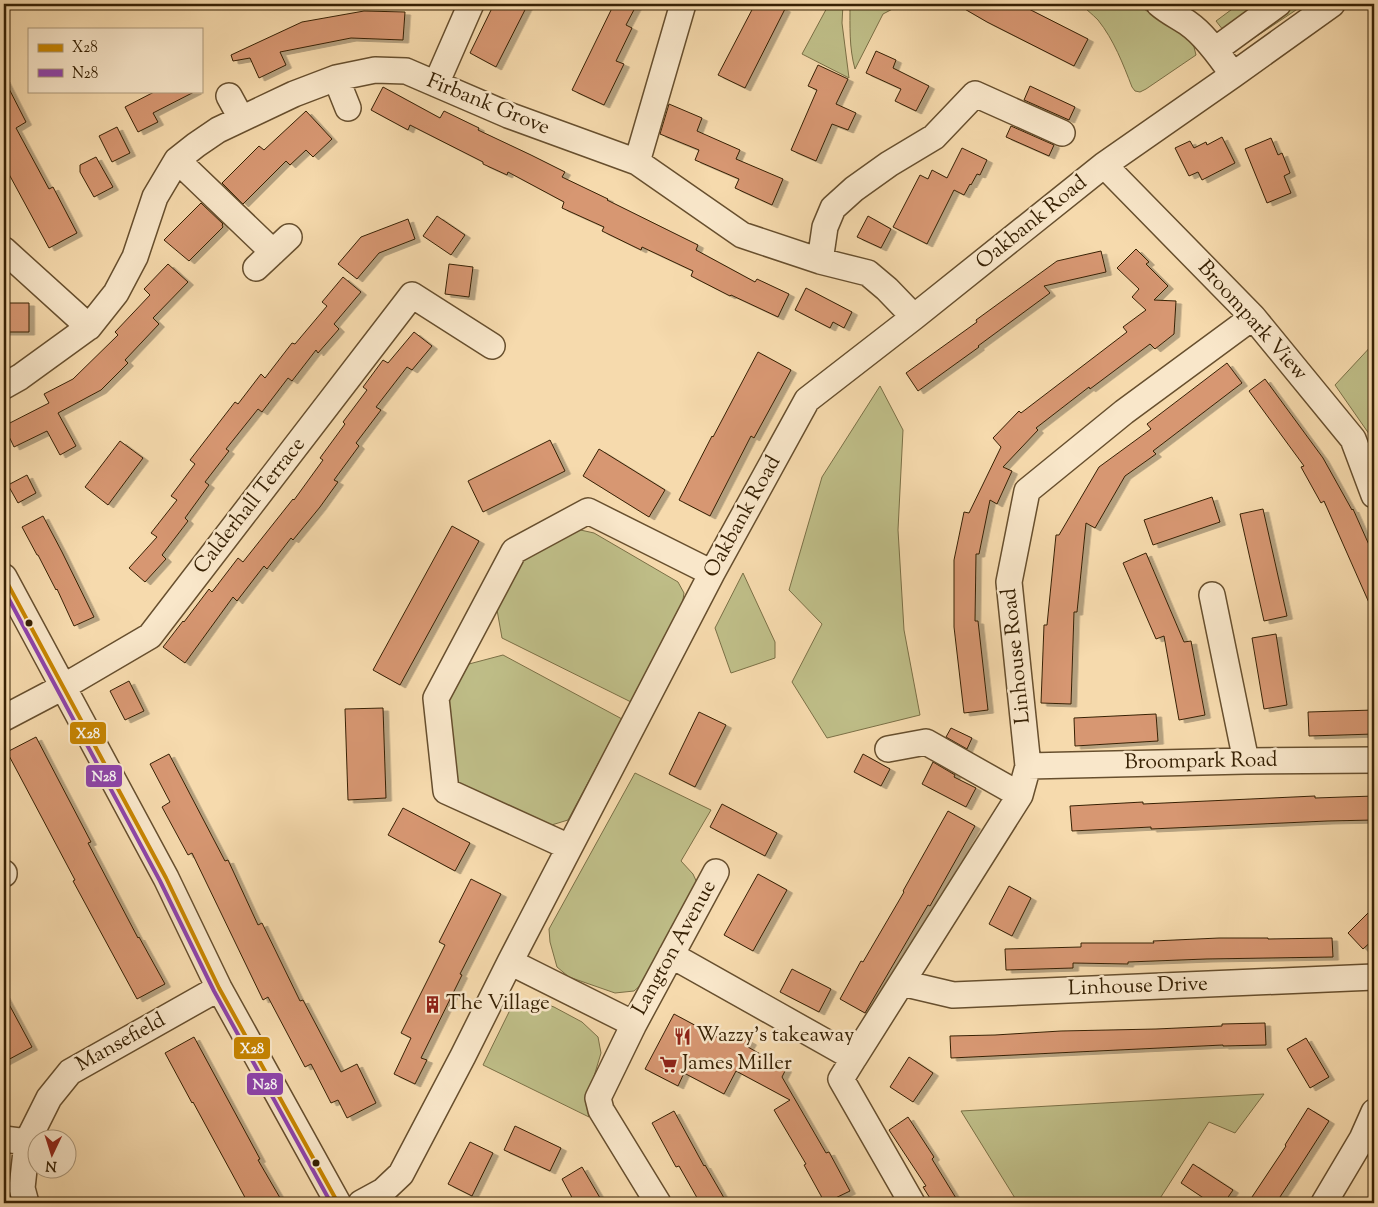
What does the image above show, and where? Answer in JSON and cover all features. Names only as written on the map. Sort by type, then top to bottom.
[{"type":"street","points":[[436,84],[471,4]]},
{"type":"street","points":[[638,162],[683,4]]},
{"type":"street","points":[[1159,4],[1191,24],[1215,50],[1233,75]]},
{"type":"street","points":[[1215,50],[1278,4]]},
{"type":"street","name":"Oakbank Road","points":[[361,1203],[383,1191],[401,1174],[712,573],[807,400],[1104,165],[1332,4]]},
{"type":"street","name":"Firbank Grove","points":[[177,160],[218,130],[294,94],[336,78],[375,70],[406,71],[508,115],[638,162],[742,235],[868,274],[887,289],[914,317]]},
{"type":"street","points":[[336,78],[348,108]]},
{"type":"street","points":[[820,260],[825,227],[834,208],[854,189],[889,164],[934,137],[975,94],[1062,133]]},
{"type":"street","points":[[229,96],[241,118]]},
{"type":"street","points":[[4,386],[20,378],[89,327],[116,293],[135,257],[155,197],[177,160],[273,252]]},
{"type":"street","name":"Broompark View","points":[[1104,165],[1252,317],[1353,439],[1374,494]]},
{"type":"street","points":[[4,250],[89,327]]},
{"type":"street","name":"Calderhall Terrace","points":[[4,718],[150,636],[412,295],[492,346]]},
{"type":"street","name":"Linhouse Road","points":[[912,1203],[841,1080],[1020,794],[1028,766],[1009,582],[1027,491],[1124,412],[1252,317]]},
{"type":"street","points":[[569,847],[446,791],[436,698],[514,551],[588,511],[712,573]]},
{"type":"street","points":[[4,577],[166,878],[219,988],[338,1203]]},
{"type":"street","points":[[1212,595],[1246,761]]},
{"type":"street","points":[[888,749],[926,742],[1020,794]]},
{"type":"street","name":"Broompark Road","points":[[1028,766],[1374,760]]},
{"type":"street","name":"Langton Avenue","points":[[658,1203],[601,1110],[598,1098],[634,1024],[716,872]]},
{"type":"street","points":[[671,955],[854,1058]]},
{"type":"street","name":"Langton Avenue","points":[[510,962],[634,1024]]},
{"type":"street","name":"Linhouse Drive","points":[[902,983],[953,995],[1374,977]]},
{"type":"street","name":"Mansefield","points":[[26,1203],[15,1141],[70,1072],[219,988]]},
{"type":"street","points":[[1324,1203],[1362,1139],[1374,1112]]},
{"type":"shaded area","points":[[829,4],[843,4],[842,23],[849,78],[802,54]]},
{"type":"shaded area","points":[[850,4],[902,4],[883,14],[855,69],[851,45]]},
{"type":"shaded area","points":[[1080,4],[1137,4],[1179,29],[1188,37],[1196,55],[1146,89],[1140,92],[1135,91],[1109,36],[1098,20]]},
{"type":"shaded area","points":[[1239,4],[1305,4],[1245,44],[1227,35],[1216,21]]},
{"type":"shaded area","points":[[1374,343],[1374,441],[1335,385]]},
{"type":"shaded area","points":[[880,386],[903,430],[898,530],[904,630],[920,715],[827,738],[792,682],[822,624],[789,590],[822,477]]},
{"type":"shaded area","points":[[576,529],[594,533],[678,582],[684,593],[682,606],[631,702],[502,638],[496,604],[526,554]]},
{"type":"shaded area","points":[[743,573],[775,642],[775,658],[731,673],[715,628]]},
{"type":"shaded area","points":[[503,655],[622,719],[568,820],[545,827],[450,781],[442,708],[469,664]]},
{"type":"shaded area","points":[[635,773],[711,810],[681,861],[693,874],[698,885],[650,977],[634,991],[615,993],[569,977],[557,967],[550,942],[549,929]]},
{"type":"shaded area","points":[[539,1002],[554,1007],[582,1022],[598,1037],[601,1053],[586,1103],[589,1117],[483,1065],[510,1010],[520,1005]]},
{"type":"shaded area","points":[[1264,1094],[1235,1133],[1209,1122],[1157,1203],[1018,1203],[961,1111]]},
{"type":"building","points":[[494,4],[528,4],[496,67],[470,53]]},
{"type":"building","points":[[614,4],[637,4],[626,25],[632,28],[616,61],[624,64],[604,105],[572,90]]},
{"type":"building","points":[[755,4],[774,4],[785,9],[745,88],[718,75]]},
{"type":"building","points":[[956,4],[1019,4],[1088,39],[1074,66],[987,22]]},
{"type":"building","points":[[364,11],[405,12],[403,40],[351,38],[280,52],[286,65],[259,78],[250,58],[233,61],[231,55],[302,22]]},
{"type":"building","points":[[876,51],[896,60],[893,68],[929,86],[916,111],[895,101],[901,89],[866,73]]},
{"type":"building","points":[[818,65],[848,79],[836,104],[856,113],[848,130],[832,124],[816,161],[791,150],[817,90],[808,86]]},
{"type":"building","points":[[4,79],[26,122],[16,128],[49,189],[53,187],[77,233],[49,248],[4,165]]},
{"type":"building","points":[[1030,86],[1075,107],[1069,120],[1024,100]]},
{"type":"building","points":[[383,87],[440,118],[444,111],[479,128],[478,130],[565,172],[562,177],[698,245],[696,250],[755,282],[757,279],[789,294],[778,317],[691,276],[693,271],[642,247],[641,250],[602,231],[604,227],[562,208],[564,202],[508,172],[507,175],[410,125],[408,130],[371,110]]},
{"type":"building","points":[[154,92],[194,92],[153,113],[158,122],[138,132],[125,107]]},
{"type":"building","points":[[669,104],[702,118],[697,131],[740,150],[736,159],[783,179],[772,205],[735,188],[739,179],[695,160],[699,150],[660,134]]},
{"type":"building","points":[[306,111],[332,139],[313,157],[306,150],[290,165],[286,161],[243,204],[222,183],[259,146],[264,150]]},
{"type":"building","points":[[1011,126],[1054,145],[1049,156],[1006,137]]},
{"type":"building","points":[[117,127],[130,153],[112,162],[99,136]]},
{"type":"building","points":[[1222,137],[1235,163],[1202,180],[1198,172],[1189,176],[1175,148],[1190,141],[1194,148],[1206,142],[1207,145]]},
{"type":"building","points":[[1271,138],[1278,155],[1282,153],[1290,173],[1284,176],[1291,193],[1267,203],[1245,149]]},
{"type":"building","points":[[962,148],[987,160],[980,175],[977,174],[964,195],[954,190],[927,244],[893,227],[920,175],[928,179],[932,170],[947,178]]},
{"type":"building","points":[[96,157],[113,187],[94,197],[80,172],[80,165]]},
{"type":"building","points":[[201,203],[223,224],[223,227],[189,261],[164,240]]},
{"type":"building","points":[[437,216],[465,235],[451,255],[423,236]]},
{"type":"building","points":[[868,216],[891,229],[881,248],[857,237]]},
{"type":"building","points":[[408,219],[415,239],[379,253],[357,279],[338,264],[361,237]]},
{"type":"building","points":[[1136,249],[1149,262],[1146,264],[1168,286],[1154,300],[1176,301],[1174,334],[1155,349],[1150,344],[1090,389],[1089,387],[1036,428],[1038,430],[1003,467],[1012,471],[997,504],[990,500],[979,554],[976,554],[975,621],[978,621],[988,710],[964,713],[954,627],[954,560],[964,512],[969,513],[1001,447],[993,438],[1019,411],[1021,413],[1127,332],[1123,327],[1146,310],[1132,297],[1139,289],[1117,268]]},
{"type":"building","points":[[1101,251],[1106,272],[1044,286],[1050,293],[918,391],[906,373],[1057,261]]},
{"type":"building","points":[[168,264],[188,282],[153,318],[159,324],[125,360],[128,363],[101,390],[58,413],[76,446],[60,455],[47,431],[14,447],[4,426],[49,403],[44,394],[73,379],[118,335],[115,332],[150,295],[144,289]]},
{"type":"building","points":[[449,264],[473,267],[469,297],[445,294]]},
{"type":"building","points":[[343,277],[361,292],[334,324],[339,329],[318,353],[316,350],[292,381],[288,378],[262,412],[258,409],[226,449],[229,451],[205,482],[209,485],[185,518],[188,521],[162,555],[166,559],[145,582],[129,568],[157,537],[151,533],[177,500],[171,496],[195,464],[190,460],[235,402],[238,404],[261,374],[265,378],[292,343],[295,344],[327,306],[322,302]]},
{"type":"building","points":[[806,288],[852,312],[844,328],[833,322],[830,328],[795,310]]},
{"type":"building","points":[[4,303],[29,303],[29,332],[4,332]]},
{"type":"building","points":[[414,332],[432,346],[412,370],[407,367],[376,407],[381,410],[356,443],[359,446],[334,480],[338,482],[320,507],[293,540],[291,538],[267,569],[264,566],[237,601],[233,597],[185,663],[163,647],[209,589],[212,592],[238,558],[243,562],[294,500],[323,460],[320,458],[345,424],[343,422],[367,390],[363,387],[383,360],[388,363]]},
{"type":"building","points":[[758,352],[791,370],[754,438],[751,436],[710,516],[679,500]]},
{"type":"building","points":[[1227,363],[1242,383],[1153,451],[1156,454],[1125,476],[1095,528],[1086,523],[1077,612],[1074,612],[1071,704],[1041,703],[1044,625],[1047,625],[1056,535],[1059,535],[1099,467],[1151,429],[1147,424]]},
{"type":"building","points":[[1265,379],[1323,458],[1353,509],[1374,556],[1374,614],[1324,501],[1321,503],[1301,467],[1304,466],[1249,391]]},
{"type":"building","points":[[550,440],[565,471],[483,512],[468,481]]},
{"type":"building","points":[[120,441],[143,458],[108,505],[85,487]]},
{"type":"building","points":[[599,449],[665,490],[649,517],[583,476]]},
{"type":"building","points":[[27,475],[36,493],[18,503],[8,485]]},
{"type":"building","points":[[1212,497],[1220,522],[1153,545],[1144,520]]},
{"type":"building","points":[[1263,509],[1287,616],[1264,621],[1240,514]]},
{"type":"building","points":[[43,516],[94,617],[74,626],[57,589],[22,527]]},
{"type":"building","points":[[452,526],[479,541],[400,685],[373,670]]},
{"type":"building","points":[[1146,553],[1184,642],[1191,641],[1205,715],[1179,720],[1164,636],[1156,639],[1123,563]]},
{"type":"building","points":[[1276,634],[1287,705],[1264,709],[1252,638]]},
{"type":"building","points":[[129,681],[144,711],[125,720],[110,691]]},
{"type":"building","points":[[383,708],[386,798],[348,800],[345,709]]},
{"type":"building","points":[[1374,710],[1374,734],[1309,736],[1308,712]]},
{"type":"building","points":[[699,712],[726,725],[695,787],[669,774]]},
{"type":"building","points":[[1156,714],[1158,741],[1075,746],[1074,718]]},
{"type":"building","points":[[951,728],[972,738],[967,749],[946,737]]},
{"type":"building","points":[[36,737],[91,842],[88,843],[138,938],[165,984],[137,999],[73,881],[75,880],[7,752]]},
{"type":"building","points":[[169,754],[225,861],[228,860],[258,925],[262,923],[300,1001],[303,1000],[341,1072],[357,1064],[376,1103],[347,1118],[338,1100],[331,1103],[311,1064],[305,1067],[268,997],[263,1000],[192,853],[188,855],[162,807],[170,802],[150,764]]},
{"type":"building","points":[[863,754],[890,769],[881,786],[854,772]]},
{"type":"building","points":[[933,762],[955,775],[954,777],[976,788],[966,807],[922,784]]},
{"type":"building","points":[[1315,796],[1315,798],[1374,796],[1374,820],[1072,831],[1070,806]]},
{"type":"building","points":[[722,804],[777,833],[765,856],[710,827]]},
{"type":"building","points":[[403,808],[470,843],[455,871],[388,835]]},
{"type":"building","points":[[948,811],[975,826],[930,906],[928,905],[865,1013],[840,999],[904,892]]},
{"type":"building","points":[[758,874],[787,890],[753,951],[724,935]]},
{"type":"building","points":[[471,879],[501,894],[460,974],[462,975],[421,1058],[427,1060],[415,1084],[394,1074],[411,1038],[401,1033],[445,945],[439,942]]},
{"type":"building","points":[[1009,886],[1031,898],[1012,936],[989,924]]},
{"type":"building","points":[[1374,907],[1374,939],[1363,949],[1348,933]]},
{"type":"building","points":[[1219,938],[1332,938],[1333,957],[1206,959],[1128,962],[1128,964],[1073,963],[1073,968],[1006,970],[1005,949],[1081,947],[1081,943],[1154,943],[1153,941]]},
{"type":"building","points":[[792,969],[831,989],[819,1012],[780,992]]},
{"type":"building","points":[[4,995],[32,1047],[4,1062]]},
{"type":"building","points":[[674,1014],[728,1043],[733,1032],[751,1042],[748,1047],[786,1069],[782,1077],[826,1153],[829,1152],[850,1191],[825,1203],[804,1165],[806,1164],[774,1110],[790,1100],[736,1071],[724,1094],[684,1073],[678,1086],[645,1069]]},
{"type":"building","points":[[1265,1023],[1266,1045],[1223,1045],[951,1058],[950,1036],[1156,1029]]},
{"type":"building","points":[[194,1037],[260,1159],[258,1160],[283,1203],[248,1203],[165,1053]]},
{"type":"building","points":[[1306,1038],[1329,1077],[1310,1088],[1287,1049]]},
{"type":"building","points":[[909,1057],[933,1073],[913,1102],[890,1087]]},
{"type":"building","points":[[1308,1108],[1329,1121],[1276,1203],[1248,1203],[1286,1146]]},
{"type":"building","points":[[674,1111],[727,1203],[700,1203],[679,1166],[676,1167],[652,1123]]},
{"type":"building","points":[[908,1117],[934,1157],[932,1159],[959,1203],[933,1203],[923,1187],[926,1186],[889,1130]]},
{"type":"building","points":[[515,1126],[561,1148],[550,1171],[504,1150]]},
{"type":"building","points":[[470,1142],[493,1153],[472,1196],[448,1184]]},
{"type":"building","points":[[1193,1164],[1233,1190],[1224,1203],[1211,1203],[1181,1183]]},
{"type":"building","points":[[582,1167],[603,1203],[575,1203],[562,1179]]},
{"type":"transit line","name":"X28","points":[[4,577],[166,878],[219,988],[338,1203]]},
{"type":"transit line","name":"N28","points":[[4,590],[160,881],[214,991],[331,1203]]},
{"type":"place","name":"The Village","points":[[432,1004]]},
{"type":"place","name":"Wazzy's takeaway","points":[[682,1036]]},
{"type":"place","name":"James Miller","points":[[668,1064]]}]
